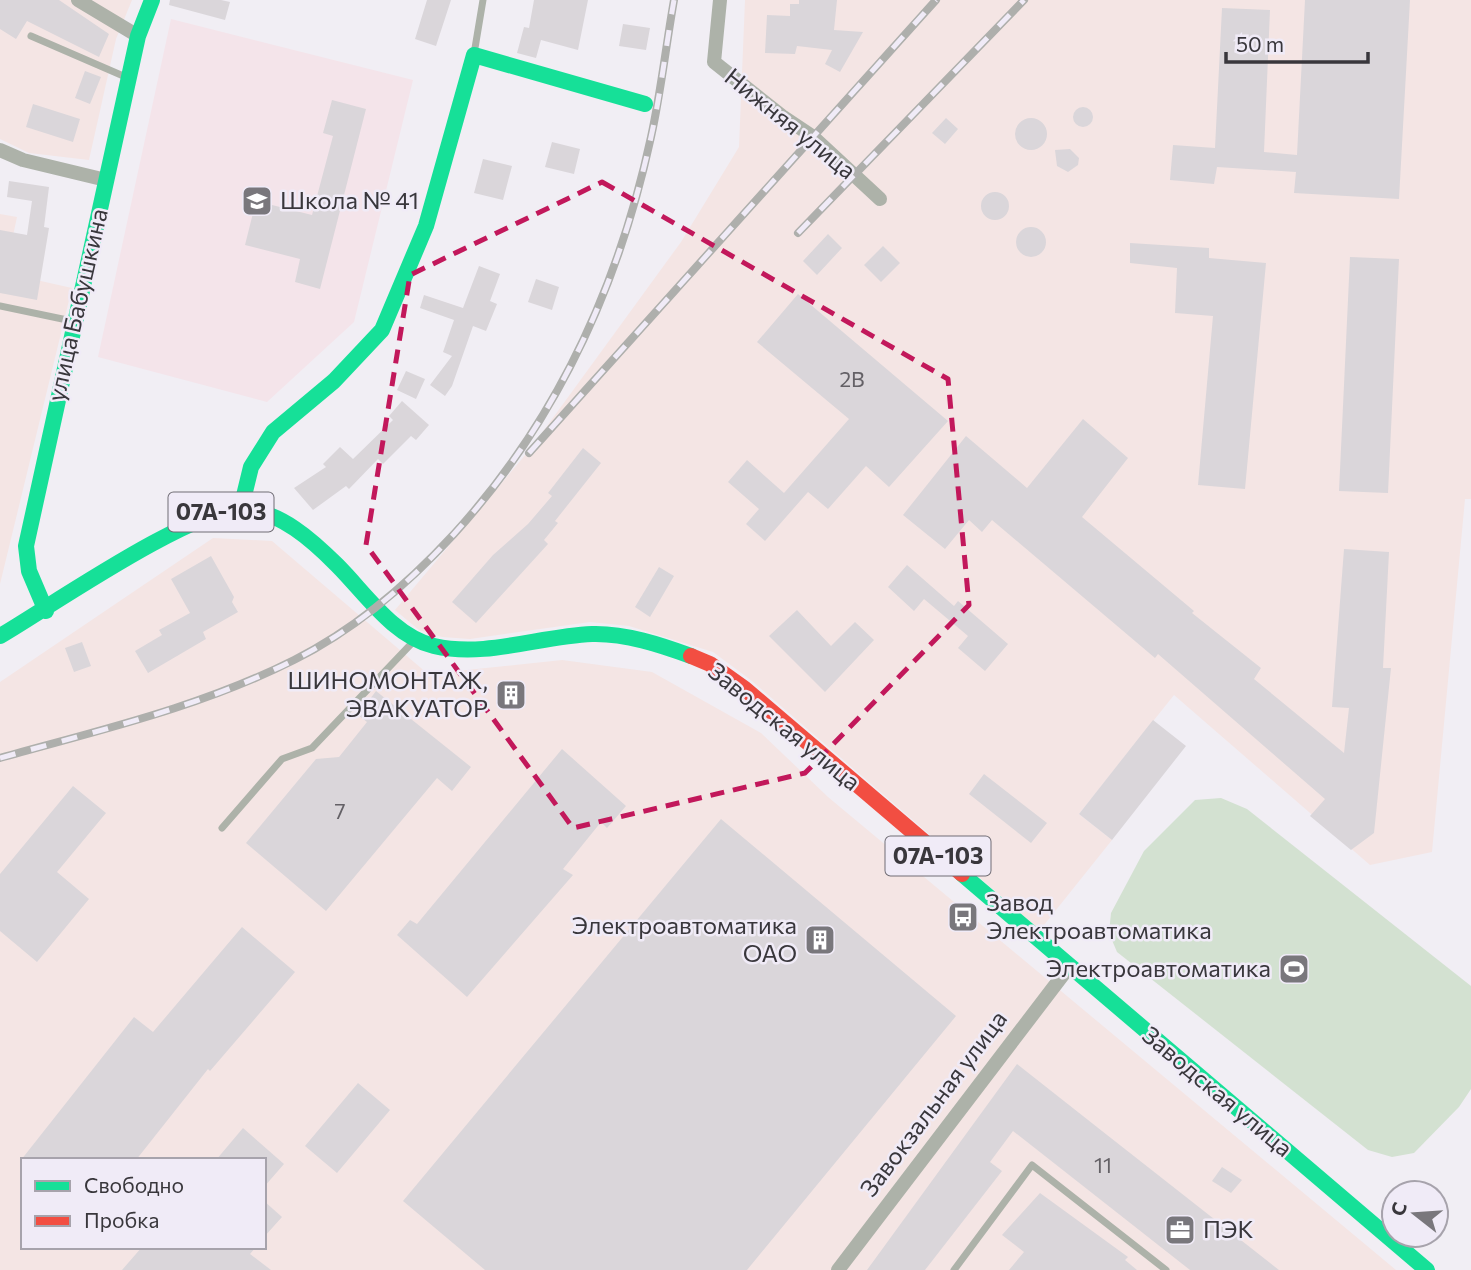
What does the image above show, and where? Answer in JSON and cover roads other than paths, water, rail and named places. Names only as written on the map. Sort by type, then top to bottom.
[{"type":"main road","name":"улица Бабушкина","points":[[46,611],[29,571],[26,546],[128,78],[138,36],[152,0]]},
{"type":"main road","points":[[241,508],[251,467],[273,432],[334,381],[382,330],[426,226],[474,55],[645,104]]},
{"type":"main road","name":"07А-103","points":[[0,636],[194,522],[241,508]]},
{"type":"main road","name":"Заводская улица","points":[[241,508],[276,518],[294,527],[376,609],[415,640],[442,648],[466,649],[597,633],[625,637],[709,663],[745,689],[1427,1270]]},
{"type":"street","points":[[78,0],[138,36]]},
{"type":"street","name":"Нижняя улица","points":[[720,0],[714,62],[782,116],[813,136],[880,199]]},
{"type":"street","points":[[0,149],[23,160],[106,180]]},
{"type":"street","name":"Завокзальная улица","points":[[838,1270],[1069,967]]},
{"type":"lane","points":[[474,55],[482,0]]},
{"type":"lane","points":[[31,36],[128,78]]},
{"type":"lane","points":[[0,306],[73,321]]},
{"type":"lane","points":[[222,828],[282,759],[312,748],[415,640]]},
{"type":"lane","points":[[954,1270],[1032,1165],[1166,1270]]},
{"type":"railway","points":[[0,758],[186,704],[259,677],[294,660],[360,620],[400,588],[454,534],[491,491],[524,445],[553,398],[602,298],[638,192],[658,103],[674,0]]},
{"type":"railway","points":[[529,453],[936,0]]},
{"type":"railway","points":[[798,233],[1024,0]]},
{"type":"place","name":"Школа № 41","points":[[257,201]]},
{"type":"place","name":"ШИНОМОНТАЖ, ЭВАКУАТОР","points":[[511,695]]},
{"type":"place","name":"Завод Электроавтоматика","points":[[963,917]]},
{"type":"place","name":"Электроавтоматика ОАО","points":[[820,940]]},
{"type":"place","name":"Электроавтоматика","points":[[1294,969]]},
{"type":"place","name":"ПЭК","points":[[1180,1230]]}]
